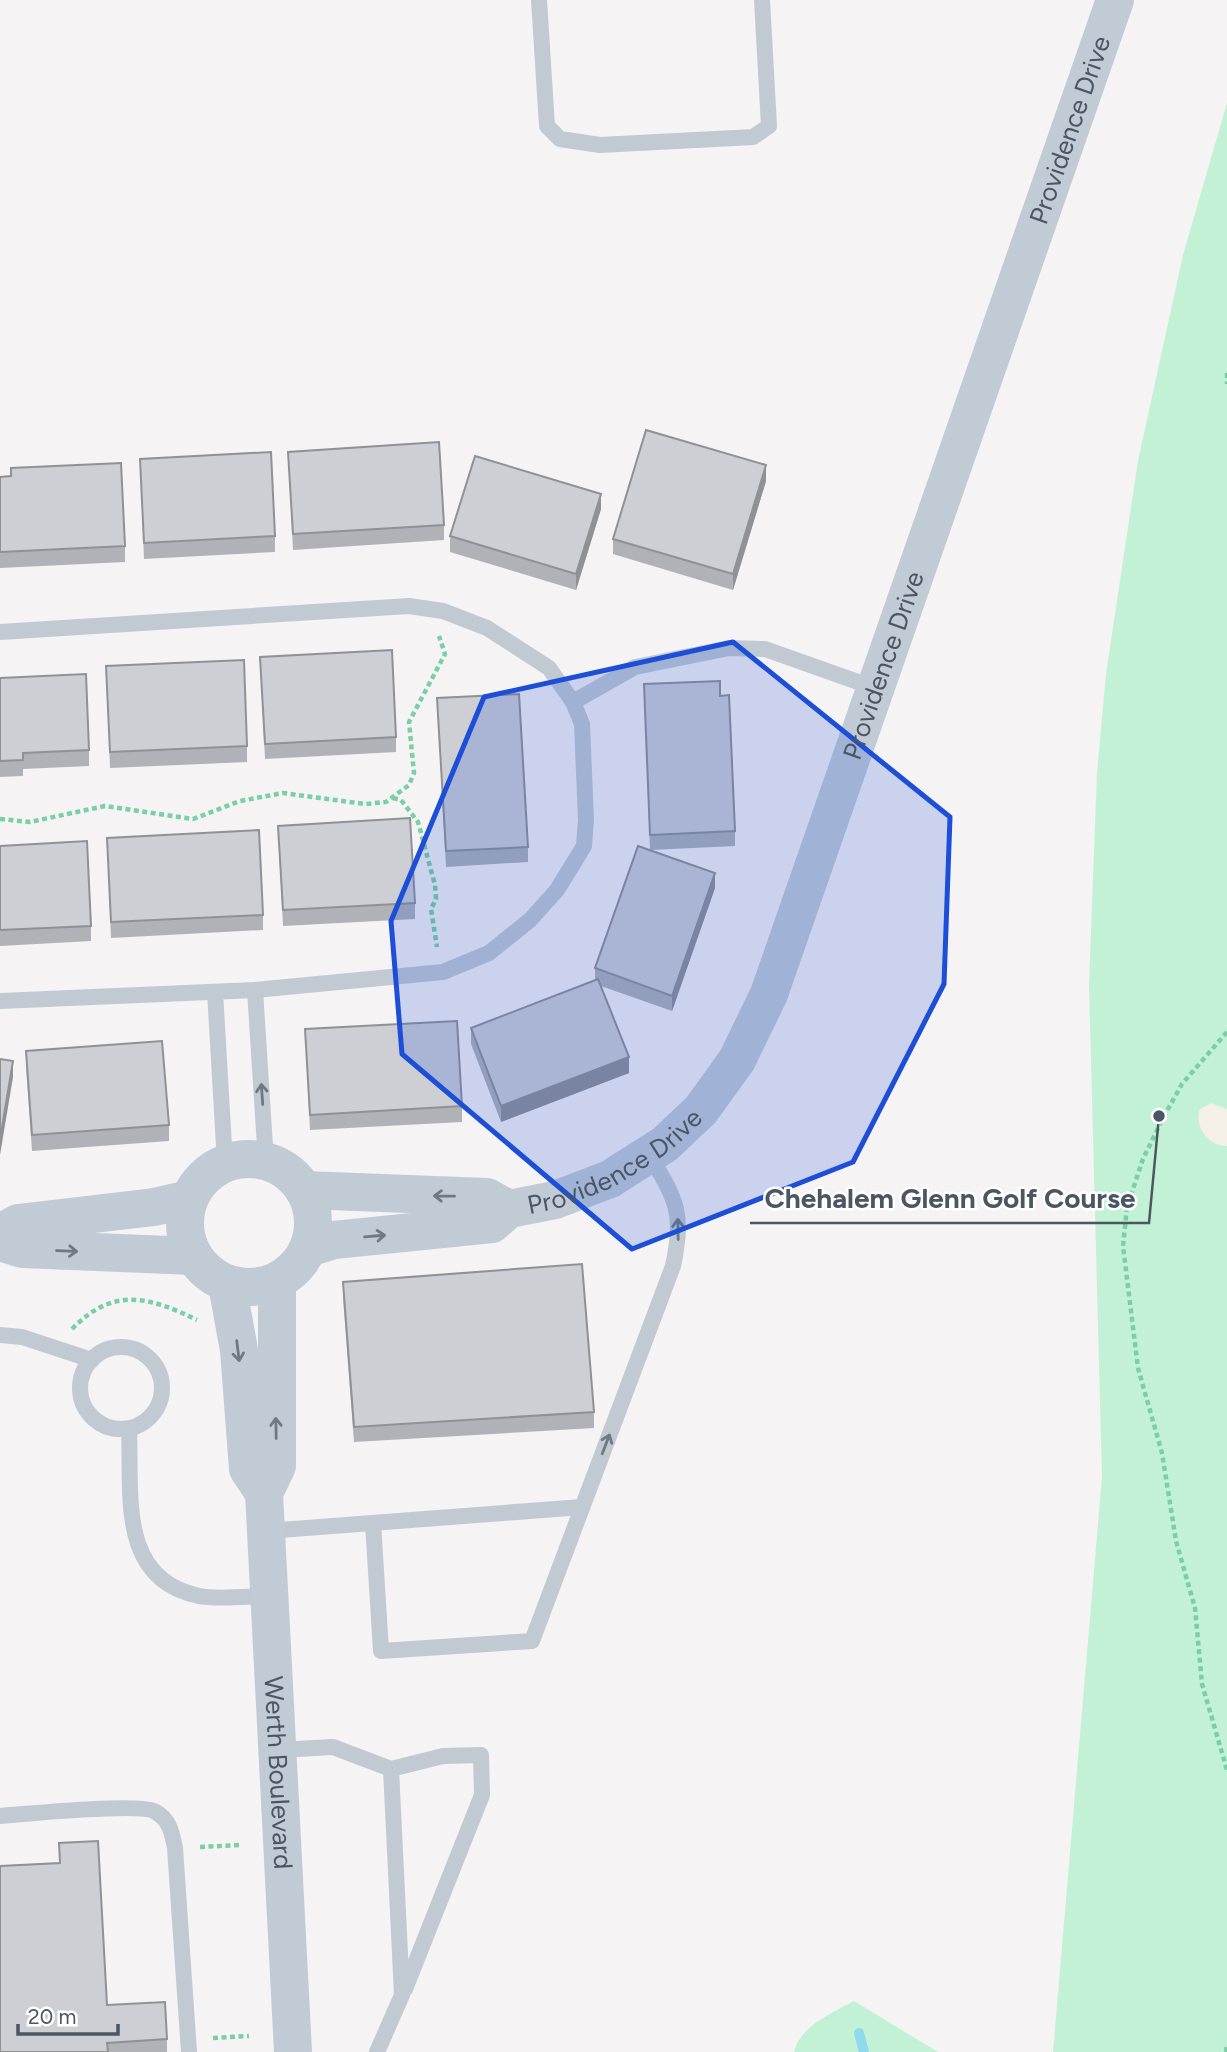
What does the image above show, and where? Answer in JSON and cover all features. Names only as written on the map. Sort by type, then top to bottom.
[{"type":"street","name":"Providence Drive","points":[[308,1248],[334,1240],[492,1224],[509,1209],[555,1200],[610,1179],[650,1156],[702,1110],[737,1060],[769,994],[1115,0]]},
{"type":"street","points":[[243,1160],[266,1162],[294,1178],[304,1191],[311,1207],[313,1231],[308,1248],[299,1264],[276,1281],[253,1287],[228,1284],[211,1275],[194,1256],[184,1225],[189,1199],[199,1182],[225,1163],[243,1160]]},
{"type":"street","name":"Providence Drive","points":[[304,1191],[487,1197],[509,1209]]},
{"type":"street","points":[[0,1233],[18,1223],[154,1207],[189,1199]]},
{"type":"street","points":[[0,1242],[22,1249],[194,1256]]},
{"type":"street","name":"Werth Boulevard","points":[[264,1493],[277,1466],[276,1281]]},
{"type":"street","name":"Werth Boulevard","points":[[228,1284],[239,1350],[248,1469],[264,1493],[293,2052]]},
{"type":"lane","points":[[539,0],[547,126],[560,139],[600,145],[753,137],[769,127],[762,0]]},
{"type":"lane","points":[[0,632],[409,606],[443,611],[487,628],[549,668],[573,702],[582,724],[586,820],[583,846],[557,890],[530,920],[489,953],[443,972],[255,990],[0,1001]]},
{"type":"lane","points":[[573,702],[635,667],[729,648],[765,649],[875,688]]},
{"type":"lane","points":[[255,990],[266,1162]]},
{"type":"lane","points":[[215,992],[225,1163]]},
{"type":"lane","points":[[373,1523],[381,1651],[532,1641],[673,1266],[681,1231],[674,1197],[650,1156]]},
{"type":"lane","points":[[0,1335],[22,1337],[92,1360]]},
{"type":"lane","points":[[131,1348],[154,1363],[162,1389],[160,1403],[142,1424],[129,1429],[103,1425],[85,1408],[80,1382],[92,1360],[103,1351],[131,1348]]},
{"type":"lane","points":[[129,1429],[133,1532],[142,1559],[163,1581],[200,1597],[270,1596]]},
{"type":"lane","points":[[267,1531],[582,1507]]},
{"type":"lane","points":[[278,1750],[333,1747],[391,1769],[443,1756],[481,1755],[482,1796],[377,2052]]},
{"type":"lane","points":[[391,1769],[402,1995]]},
{"type":"lane","points":[[0,1816],[131,1809],[154,1811],[169,1824],[175,1848],[188,2046]]},
{"type":"path","points":[[1227,373],[1227,384]]},
{"type":"path","points":[[393,799],[409,785],[414,773],[409,722],[445,654],[438,636],[443,611]]},
{"type":"path","points":[[0,819],[30,822],[105,806],[193,819],[240,802],[283,793],[365,804],[401,800],[418,822],[435,885],[432,922],[443,972]]},
{"type":"path","points":[[1227,1032],[1182,1084],[1143,1159],[1127,1207],[1123,1246],[1138,1368],[1162,1453],[1176,1541],[1195,1608],[1202,1684],[1227,1770]]},
{"type":"path","points":[[54,1347],[78,1323],[112,1301],[123,1299],[155,1304],[203,1323]]},
{"type":"path","points":[[175,1848],[239,1845]]},
{"type":"path","points":[[188,2046],[249,2036]]},
{"type":"path","points":[[1226,2052],[1227,2045]]},
{"type":"highlighted area","points":[[733,642],[950,817],[944,984],[853,1162],[632,1249],[402,1054],[391,921],[484,697]]},
{"type":"green space","points":[[1227,103],[1227,2052],[1053,2052],[1102,1477],[1089,984],[1097,773],[1106,674],[1138,461],[1183,255]]},
{"type":"green space","points":[[854,2001],[938,2052],[794,2052],[797,2043],[810,2028]]},
{"type":"sand","points":[[1211,1103],[1227,1109],[1227,1146],[1214,1143],[1201,1128],[1200,1109]]},
{"type":"building","points":[[646,430],[766,465],[733,574],[613,539]]},
{"type":"building","points":[[439,442],[444,525],[293,534],[288,452]]},
{"type":"building","points":[[271,452],[275,536],[144,543],[140,459]]},
{"type":"building","points":[[475,456],[601,494],[576,574],[450,536]]},
{"type":"building","points":[[121,463],[125,546],[0,552],[0,477],[11,476],[11,468]]},
{"type":"building","points":[[392,650],[396,737],[265,744],[260,657]]},
{"type":"building","points":[[244,660],[247,746],[110,752],[106,666]]},
{"type":"building","points":[[86,674],[89,750],[23,753],[23,760],[0,761],[0,678]]},
{"type":"building","points":[[720,681],[720,696],[729,695],[735,831],[650,835],[644,684]]},
{"type":"building","points":[[519,694],[528,847],[446,851],[437,698]]},
{"type":"building","points":[[410,818],[415,903],[283,910],[278,826]]},
{"type":"building","points":[[259,830],[263,915],[111,922],[107,838]]},
{"type":"building","points":[[87,841],[91,926],[0,930],[0,846]]},
{"type":"building","points":[[638,846],[715,873],[672,996],[595,968]]},
{"type":"building","points":[[598,979],[629,1057],[501,1106],[471,1028]]},
{"type":"building","points":[[457,1021],[462,1106],[310,1115],[305,1029]]},
{"type":"building","points":[[162,1041],[169,1125],[32,1135],[26,1051]]},
{"type":"building","points":[[0,1059],[13,1061],[0,1139]]},
{"type":"building","points":[[582,1264],[594,1412],[354,1427],[343,1282]]},
{"type":"building","points":[[98,1841],[107,2005],[165,2002],[167,2039],[107,2043],[108,2052],[0,2052],[0,1866],[60,1863],[59,1843]]},
{"type":"waterway","points":[[859,2033],[864,2052]]},
{"type":"place","name":"Chehalem Glenn Golf Course","points":[[1159,1116]]}]
